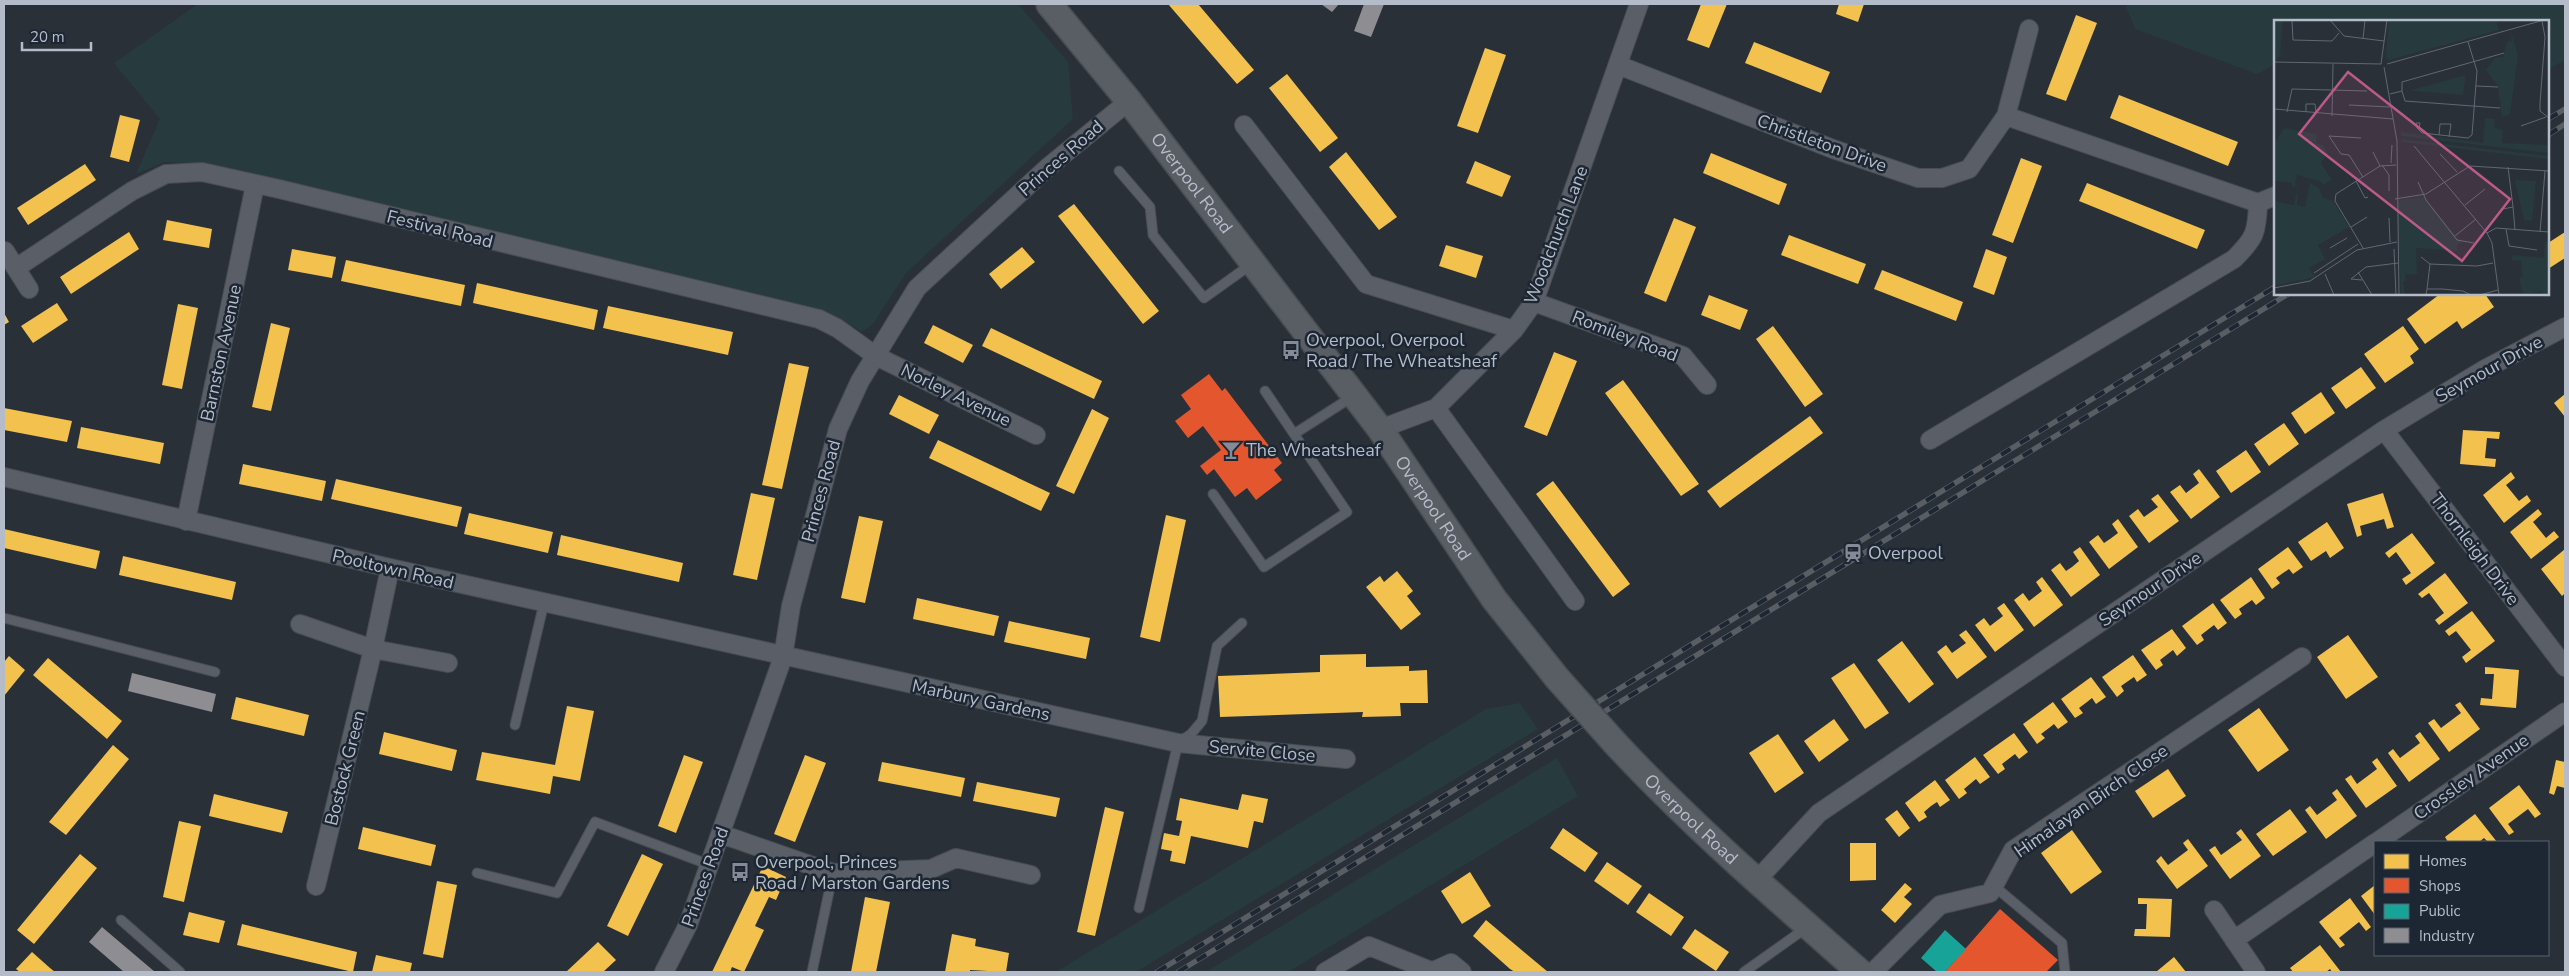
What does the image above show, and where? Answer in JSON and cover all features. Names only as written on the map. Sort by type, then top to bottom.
[{"type":"main road","name":"Overpool Road","points":[[1049,4],[1129,101],[1380,429],[1494,599],[1557,678],[1650,780],[1756,881],[1860,972]]},
{"type":"street","name":"Woodchurch Lane","points":[[1380,429],[1436,408],[1514,330],[1534,302],[1639,4]]},
{"type":"street","name":"Christleton Drive","points":[[1618,65],[1833,148],[1918,178],[1942,178],[1969,169],[2006,116],[2029,29]]},
{"type":"street","name":"Princes Road","points":[[664,972],[688,925],[783,657],[790,606],[838,429],[860,381],[917,288],[1048,168],[1129,101]]},
{"type":"street","points":[[2006,116],[2258,203],[2274,196]]},
{"type":"street","points":[[1244,125],[1366,284],[1514,330]]},
{"type":"street","name":"Festival Road","points":[[16,268],[132,191],[166,174],[202,172],[819,319],[837,328],[876,356]]},
{"type":"street","name":"Barnston Avenue","points":[[186,521],[255,185]]},
{"type":"street","points":[[1930,440],[2234,259],[2246,247],[2257,229],[2258,203]]},
{"type":"street","points":[[5,251],[29,289]]},
{"type":"street","name":"Romiley Road","points":[[1534,302],[1683,356],[1707,385]]},
{"type":"street","name":"Seymour Drive","points":[[1756,881],[1819,813],[2384,430],[2485,369],[2565,327]]},
{"type":"street","name":"Norley Avenue","points":[[876,356],[1036,435]]},
{"type":"street","points":[[1436,408],[1575,601]]},
{"type":"street","name":"Thornleigh Drive","points":[[2384,430],[2565,667]]},
{"type":"street","name":"Pooltown Road","points":[[4,476],[186,521],[783,657]]},
{"type":"street","name":"Bostock Green","points":[[316,886],[373,649],[390,568]]},
{"type":"street","points":[[300,624],[373,649],[448,663]]},
{"type":"street","name":"Marbury Gardens","points":[[783,657],[1178,743]]},
{"type":"street","name":"Himalayan Birch Close","points":[[1994,886],[2013,850],[2302,657]]},
{"type":"street","name":"Crossley Avenue","points":[[2379,841],[2565,712]]},
{"type":"street","name":"Servite Close","points":[[1178,743],[1346,758]]},
{"type":"street","points":[[721,834],[833,873],[931,869],[956,858],[1031,876]]},
{"type":"street","name":"Crossley Avenue","points":[[2234,940],[2374,844]]},
{"type":"street","points":[[1873,972],[1940,905],[1990,893],[1994,886]]},
{"type":"street","points":[[2214,910],[2256,972]]},
{"type":"street","points":[[1325,972],[1369,946],[1431,972],[1451,963],[1462,972]]},
{"type":"lane","points":[[1119,171],[1150,207],[1153,235],[1204,298],[1253,263]]},
{"type":"lane","points":[[1213,494],[1264,567],[1347,512],[1265,391]]},
{"type":"lane","points":[[1294,434],[1355,396]]},
{"type":"lane","points":[[515,725],[544,603]]},
{"type":"lane","points":[[4,618],[215,672]]},
{"type":"lane","points":[[1139,908],[1178,743],[1191,734],[1202,721],[1216,646],[1242,623]]},
{"type":"lane","points":[[477,873],[556,893],[595,822],[710,865]]},
{"type":"lane","points":[[812,972],[833,873]]},
{"type":"lane","points":[[1994,886],[2062,943],[2065,972]]},
{"type":"lane","points":[[121,920],[180,972]]},
{"type":"lane","points":[[1744,972],[1809,927]]},
{"type":"green space","points":[[198,4],[1018,4],[1068,62],[1073,119],[906,273],[873,324],[862,332],[830,313],[210,164],[165,162],[136,174],[160,119],[114,63]]},
{"type":"green space","points":[[2125,4],[2565,4],[2565,60],[2549,69],[2549,20],[2274,20],[2274,65],[2257,74],[2135,29]]},
{"type":"green space","points":[[1520,703],[1538,729],[1136,972],[1056,972],[1486,709]]},
{"type":"green space","points":[[1557,758],[1578,796],[1288,972],[1206,972]]},
{"type":"building: Homes","points":[[1168,4],[1198,4],[1254,70],[1237,84]]},
{"type":"building: Homes","points":[[1701,4],[1727,4],[1709,48],[1687,40]]},
{"type":"building: Homes","points":[[1839,4],[1864,4],[1858,22],[1836,14]]},
{"type":"building: Homes","points":[[2076,15],[2097,23],[2066,101],[2046,94]]},
{"type":"building: Homes","points":[[1754,42],[1830,72],[1821,93],[1745,63]]},
{"type":"building: Homes","points":[[1485,48],[1506,55],[1478,133],[1457,126]]},
{"type":"building: Homes","points":[[1287,74],[1338,138],[1320,152],[1269,88]]},
{"type":"building: Homes","points":[[2119,95],[2238,142],[2228,166],[2110,118]]},
{"type":"building: Homes","points":[[120,115],[140,120],[129,162],[110,157]]},
{"type":"building: Homes","points":[[1346,152],[1397,217],[1379,230],[1329,167]]},
{"type":"building: Homes","points":[[1711,153],[1787,184],[1779,205],[1703,173]]},
{"type":"building: Homes","points":[[2021,158],[2042,166],[2013,243],[1992,235]]},
{"type":"building: Homes","points":[[1475,161],[1511,176],[1502,197],[1466,183]]},
{"type":"building: Homes","points":[[85,164],[96,180],[28,225],[17,208]]},
{"type":"building: Homes","points":[[2087,183],[2205,230],[2197,249],[2079,201]]},
{"type":"building: Homes","points":[[1074,204],[1159,311],[1143,324],[1058,216]]},
{"type":"building: Homes","points":[[1674,218],[1696,227],[1666,302],[1644,293]]},
{"type":"building: Homes","points":[[167,220],[212,229],[209,248],[163,240]]},
{"type":"building: Homes","points":[[129,232],[139,249],[71,294],[60,277]]},
{"type":"building: Homes","points":[[2565,232],[2565,258],[2549,268],[2549,242]]},
{"type":"building: Homes","points":[[1789,235],[1866,264],[1858,284],[1781,255]]},
{"type":"building: Homes","points":[[1446,245],[1483,256],[1476,278],[1439,266]]},
{"type":"building: Homes","points":[[1022,247],[1035,262],[1001,289],[989,274]]},
{"type":"building: Homes","points":[[292,249],[336,257],[332,278],[288,270]]},
{"type":"building: Homes","points":[[1986,249],[2007,257],[1994,295],[1973,287]]},
{"type":"building: Homes","points":[[346,260],[465,285],[461,306],[341,281]]},
{"type":"building: Homes","points":[[1882,270],[1963,302],[1956,321],[1874,289]]},
{"type":"building: Homes","points":[[477,283],[598,310],[594,330],[473,303]]},
{"type":"building: Homes","points":[[1709,295],[1748,310],[1740,330],[1701,315]]},
{"type":"building: Homes","points":[[2439,295],[2486,295],[2494,307],[2462,329],[2457,321],[2425,344],[2407,319]]},
{"type":"building: Homes","points":[[57,303],[68,320],[33,343],[21,326]]},
{"type":"building: Homes","points":[[178,304],[198,308],[182,389],[162,385]]},
{"type":"building: Homes","points":[[608,306],[733,332],[728,355],[603,328]]},
{"type":"building: Homes","points":[[4,313],[9,322],[4,325]]},
{"type":"building: Homes","points":[[271,323],[290,328],[271,411],[252,407]]},
{"type":"building: Homes","points":[[933,325],[973,345],[963,363],[924,343]]},
{"type":"building: Homes","points":[[1773,326],[1823,394],[1805,407],[1756,339]]},
{"type":"building: Homes","points":[[2403,326],[2419,349],[2410,356],[2414,363],[2385,383],[2364,354]]},
{"type":"building: Homes","points":[[991,328],[1102,381],[1094,399],[982,346]]},
{"type":"building: Homes","points":[[1554,352],[1577,361],[1547,436],[1524,427]]},
{"type":"building: Homes","points":[[789,363],[809,367],[782,489],[762,485]]},
{"type":"building: Homes","points":[[2361,367],[2376,388],[2346,409],[2331,388]]},
{"type":"building: Homes","points":[[1623,380],[1699,484],[1681,496],[1605,393]]},
{"type":"building: Homes","points":[[2321,392],[2335,413],[2305,434],[2291,413]]},
{"type":"building: Homes","points":[[2565,394],[2565,417],[2554,403]]},
{"type":"building: Homes","points":[[899,395],[939,415],[929,434],[889,414]]},
{"type":"building: Homes","points":[[4,408],[72,421],[67,442],[4,430]]},
{"type":"building: Homes","points":[[1092,409],[1109,418],[1074,494],[1056,486]]},
{"type":"building: Homes","points":[[1810,416],[1823,433],[1720,508],[1707,491]]},
{"type":"building: Homes","points":[[2284,423],[2299,444],[2269,466],[2254,444]]},
{"type":"building: Homes","points":[[81,427],[164,443],[160,464],[77,448]]},
{"type":"building: Homes","points":[[2463,430],[2500,432],[2499,439],[2487,438],[2485,458],[2496,459],[2495,467],[2460,464]]},
{"type":"building: Homes","points":[[938,440],[1050,493],[1041,511],[929,458]]},
{"type":"building: Homes","points":[[2246,450],[2261,472],[2231,493],[2216,471]]},
{"type":"building: Homes","points":[[243,464],[326,481],[322,501],[239,484]]},
{"type":"building: Homes","points":[[2199,469],[2220,497],[2191,519],[2170,492],[2180,485],[2186,493],[2199,483],[2193,474]]},
{"type":"building: Homes","points":[[2511,472],[2515,478],[2506,485],[2519,501],[2527,495],[2531,501],[2504,523],[2483,495]]},
{"type":"building: Homes","points":[[336,479],[462,507],[457,527],[331,499]]},
{"type":"building: Homes","points":[[1553,481],[1630,584],[1613,597],[1536,494]]},
{"type":"building: Homes","points":[[751,493],[775,498],[757,580],[733,575]]},
{"type":"building: Homes","points":[[2383,493],[2394,527],[2387,529],[2384,519],[2360,526],[2362,535],[2357,537],[2347,504]]},
{"type":"building: Homes","points":[[2158,494],[2179,521],[2149,543],[2129,516],[2138,509],[2144,517],[2158,507],[2151,499]]},
{"type":"building: Homes","points":[[2538,509],[2542,514],[2533,522],[2546,538],[2554,531],[2559,537],[2531,559],[2510,532]]},
{"type":"building: Homes","points":[[469,513],[553,532],[548,553],[464,534]]},
{"type":"building: Homes","points":[[1166,515],[1186,520],[1160,642],[1140,637]]},
{"type":"building: Homes","points":[[859,516],[883,521],[865,603],[841,598]]},
{"type":"building: Homes","points":[[2118,519],[2138,547],[2109,569],[2089,542],[2098,535],[2104,543],[2118,533],[2112,524]]},
{"type":"building: Homes","points":[[2327,522],[2344,548],[2330,558],[2326,551],[2311,561],[2298,542]]},
{"type":"building: Homes","points":[[4,529],[100,551],[96,569],[4,548]]},
{"type":"building: Homes","points":[[2412,533],[2435,563],[2406,585],[2402,579],[2411,573],[2396,552],[2389,558],[2385,553]]},
{"type":"building: Homes","points":[[561,535],[683,563],[679,582],[557,555]]},
{"type":"building: Homes","points":[[2080,547],[2100,575],[2071,597],[2051,570],[2060,563],[2066,571],[2072,567],[2079,561],[2073,552]]},
{"type":"building: Homes","points":[[2288,547],[2303,567],[2293,574],[2289,569],[2283,573],[2276,578],[2280,583],[2272,589],[2258,569]]},
{"type":"building: Homes","points":[[2565,549],[2565,593],[2562,596],[2541,569]]},
{"type":"building: Homes","points":[[123,556],[236,582],[232,600],[119,575]]},
{"type":"building: Homes","points":[[1397,571],[1413,591],[1407,596],[1421,614],[1401,630],[1366,587],[1380,576],[1384,582]]},
{"type":"building: Homes","points":[[2445,573],[2468,603],[2439,625],[2435,620],[2444,613],[2429,593],[2422,598],[2418,594]]},
{"type":"building: Homes","points":[[2042,577],[2063,605],[2034,627],[2014,600],[2023,593],[2029,601],[2042,591],[2036,582]]},
{"type":"building: Homes","points":[[2251,577],[2265,598],[2256,605],[2252,600],[2239,609],[2242,614],[2235,619],[2220,600]]},
{"type":"building: Homes","points":[[917,598],[999,616],[994,636],[913,619]]},
{"type":"building: Homes","points":[[2004,603],[2024,630],[1995,652],[1975,625],[1984,618],[1990,626],[2003,616],[1997,608]]},
{"type":"building: Homes","points":[[2213,603],[2227,623],[2218,630],[2214,625],[2201,635],[2204,640],[2197,645],[2182,626]]},
{"type":"building: Homes","points":[[2472,611],[2495,641],[2466,663],[2462,657],[2471,650],[2456,631],[2449,636],[2445,631]]},
{"type":"building: Homes","points":[[1009,621],[1090,638],[1086,659],[1004,642]]},
{"type":"building: Homes","points":[[2172,629],[2186,648],[2177,656],[2173,650],[2160,660],[2163,665],[2156,670],[2141,650]]},
{"type":"building: Homes","points":[[1966,630],[1987,657],[1957,679],[1937,652],[1946,645],[1952,653],[1966,643],[1959,635]]},
{"type":"building: Homes","points":[[2348,635],[2378,677],[2346,699],[2317,657]]},
{"type":"building: Homes","points":[[1902,641],[1934,684],[1909,703],[1877,660]]},
{"type":"building: Homes","points":[[1366,654],[1366,667],[1409,666],[1409,671],[1427,670],[1428,703],[1400,703],[1401,716],[1362,717],[1363,712],[1220,717],[1218,676],[1320,672],[1320,655]]},
{"type":"building: Homes","points":[[2133,655],[2147,675],[2137,682],[2134,677],[2121,686],[2124,691],[2117,697],[2102,677]]},
{"type":"building: Homes","points":[[9,656],[25,670],[4,696],[4,662]]},
{"type":"building: Homes","points":[[48,658],[122,721],[107,739],[33,675]]},
{"type":"building: Homes","points":[[1854,663],[1889,713],[1865,729],[1831,678]]},
{"type":"building: Homes","points":[[2485,667],[2519,670],[2516,708],[2480,705],[2481,698],[2492,699],[2494,674],[2485,674]]},
{"type":"building: Homes","points":[[2091,677],[2106,697],[2096,704],[2092,698],[2079,708],[2083,713],[2075,718],[2061,699]]},
{"type":"building: Homes","points":[[236,697],[309,715],[304,736],[231,719]]},
{"type":"building: Homes","points":[[2053,702],[2068,722],[2058,729],[2054,724],[2041,734],[2045,738],[2037,744],[2023,724]]},
{"type":"building: Homes","points":[[2460,702],[2480,729],[2449,752],[2428,723],[2434,719],[2441,728],[2461,713],[2455,705]]},
{"type":"building: Homes","points":[[567,706],[594,711],[580,781],[553,776],[550,794],[476,780],[482,752],[555,765]]},
{"type":"building: Homes","points":[[2259,708],[2289,750],[2258,772],[2228,730]]},
{"type":"building: Homes","points":[[1834,719],[1849,740],[1819,762],[1804,741]]},
{"type":"building: Homes","points":[[384,732],[457,750],[452,771],[379,754]]},
{"type":"building: Homes","points":[[2420,732],[2440,759],[2409,782],[2388,753],[2393,749],[2400,758],[2420,743],[2415,736]]},
{"type":"building: Homes","points":[[2014,733],[2028,752],[2019,759],[2015,754],[2002,764],[2005,769],[1998,774],[1983,755]]},
{"type":"building: Homes","points":[[1778,734],[1804,773],[1775,793],[1749,753]]},
{"type":"building: Homes","points":[[113,745],[129,759],[66,835],[49,822]]},
{"type":"building: Homes","points":[[684,755],[703,762],[676,833],[658,826]]},
{"type":"building: Homes","points":[[805,755],[826,763],[795,842],[774,834]]},
{"type":"building: Homes","points":[[1975,757],[1990,777],[1980,784],[1976,779],[1964,789],[1967,793],[1959,799],[1945,780]]},
{"type":"building: Homes","points":[[2377,758],[2397,786],[2366,808],[2345,779],[2351,775],[2357,784],[2377,769],[2372,762]]},
{"type":"building: Homes","points":[[2556,760],[2565,762],[2565,788],[2557,786],[2554,795],[2549,793]]},
{"type":"building: Homes","points":[[882,762],[965,778],[961,797],[878,781]]},
{"type":"building: Homes","points":[[2168,769],[2186,796],[2153,818],[2135,791]]},
{"type":"building: Homes","points":[[1935,780],[1950,800],[1940,807],[1937,802],[1931,806],[1924,812],[1927,817],[1919,822],[1905,803]]},
{"type":"building: Homes","points":[[977,782],[1060,798],[1056,817],[973,801]]},
{"type":"building: Homes","points":[[2519,785],[2541,814],[2535,818],[2528,809],[2508,824],[2514,832],[2509,835],[2489,808]]},
{"type":"building: Homes","points":[[2337,789],[2357,816],[2326,839],[2305,810],[2310,806],[2317,815],[2337,800],[2332,793]]},
{"type":"building: Homes","points":[[214,794],[288,812],[282,833],[209,816]]},
{"type":"building: Homes","points":[[1242,794],[1268,799],[1263,823],[1254,821],[1248,848],[1191,836],[1185,864],[1170,861],[1172,851],[1161,849],[1164,833],[1179,836],[1182,821],[1176,820],[1180,798],[1238,810]]},
{"type":"building: Homes","points":[[1105,807],[1124,812],[1095,936],[1077,932]]},
{"type":"building: Homes","points":[[2290,809],[2307,832],[2273,856],[2256,834]]},
{"type":"building: Homes","points":[[1897,810],[1910,828],[1899,837],[1885,819]]},
{"type":"building: Homes","points":[[2475,814],[2496,841],[2487,841],[2484,838],[2480,841],[2447,841],[2445,837]]},
{"type":"building: Homes","points":[[179,821],[201,826],[184,902],[163,897]]},
{"type":"building: Homes","points":[[363,827],[436,845],[431,866],[358,849]]},
{"type":"building: Homes","points":[[1563,828],[1598,853],[1585,872],[1550,848]]},
{"type":"building: Homes","points":[[2241,829],[2261,856],[2230,879],[2209,850],[2215,846],[2221,855],[2242,840],[2236,833]]},
{"type":"building: Homes","points":[[2072,830],[2102,872],[2071,894],[2041,853]]},
{"type":"building: Homes","points":[[2188,839],[2208,866],[2177,889],[2156,861],[2161,856],[2168,865],[2188,850],[2183,843]]},
{"type":"building: Homes","points":[[1850,843],[1876,843],[1876,880],[1850,881]]},
{"type":"building: Homes","points":[[80,854],[97,868],[34,944],[17,930]]},
{"type":"building: Homes","points":[[642,854],[663,864],[628,936],[607,926]]},
{"type":"building: Homes","points":[[1607,862],[1642,886],[1628,905],[1594,881]]},
{"type":"building: Homes","points":[[763,866],[786,877],[776,900],[769,897],[755,926],[764,930],[744,972],[732,967],[730,972],[712,972]]},
{"type":"building: Homes","points":[[1470,872],[1491,906],[1462,924],[1441,891]]},
{"type":"building: Homes","points":[[437,881],[457,885],[443,958],[423,954]]},
{"type":"building: Homes","points":[[1905,883],[1912,889],[1904,897],[1912,904],[1895,923],[1881,910]]},
{"type":"building: Homes","points":[[2374,886],[2374,914],[2361,896]]},
{"type":"building: Homes","points":[[1649,893],[1684,917],[1671,936],[1636,912]]},
{"type":"building: Homes","points":[[865,897],[890,902],[876,972],[851,972]]},
{"type":"building: Homes","points":[[2138,898],[2172,899],[2170,937],[2134,936],[2135,929],[2146,929],[2147,904],[2138,904]]},
{"type":"building: Homes","points":[[2350,898],[2371,927],[2366,931],[2359,922],[2339,938],[2345,945],[2340,948],[2319,922]]},
{"type":"building: Homes","points":[[189,912],[225,921],[219,943],[183,935]]},
{"type":"building: Homes","points":[[1486,920],[1548,972],[1515,972],[1510,969],[1473,936]]},
{"type":"building: Homes","points":[[242,924],[357,952],[353,972],[237,945]]},
{"type":"building: Homes","points":[[1695,929],[1729,952],[1716,971],[1682,948]]},
{"type":"building: Homes","points":[[952,934],[976,939],[975,946],[1009,953],[1006,972],[970,970],[970,972],[945,972]]},
{"type":"building: Homes","points":[[598,942],[616,960],[603,972],[566,972]]},
{"type":"building: Homes","points":[[2320,945],[2341,972],[2332,972],[2330,969],[2326,972],[2293,972],[2290,968]]},
{"type":"building: Homes","points":[[32,952],[55,972],[20,972],[16,969]]},
{"type":"building: Homes","points":[[376,955],[412,963],[410,972],[372,972]]},
{"type":"building: Homes","points":[[2174,957],[2186,972],[2156,972]]},
{"type":"building: Shops","points":[[1209,374],[1222,391],[1225,388],[1282,463],[1274,470],[1282,480],[1256,500],[1247,488],[1235,497],[1214,469],[1207,475],[1200,466],[1221,450],[1203,426],[1188,438],[1175,421],[1191,409],[1181,395]]},
{"type":"building: Shops","points":[[2000,909],[2058,960],[2046,972],[1945,972]]},
{"type":"building: Public","points":[[1945,930],[1966,949],[1945,972],[1937,972],[1921,958]]},
{"type":"building: Industry","points":[[1321,4],[1339,4],[1332,12]]},
{"type":"building: Industry","points":[[1364,4],[1384,4],[1371,37],[1354,31]]},
{"type":"building: Industry","points":[[132,673],[216,694],[212,712],[128,691]]},
{"type":"building: Industry","points":[[102,927],[155,972],[124,972],[89,942]]},
{"type":"railway","points":[[2549,118],[2565,109]]},
{"type":"railway","points":[[2549,134],[2565,124]]},
{"type":"railway","points":[[1157,972],[2274,288]]},
{"type":"railway","points":[[1178,972],[2286,295]]},
{"type":"place","name":"Overpool, Overpool Road / The Wheatsheaf","points":[[1291,350]]},
{"type":"place","name":"The Wheatsheaf","points":[[1231,450]]},
{"type":"place","name":"Overpool","points":[[1853,553]]},
{"type":"place","name":"Overpool, Princes Road / Marston Gardens","points":[[740,872]]}]
